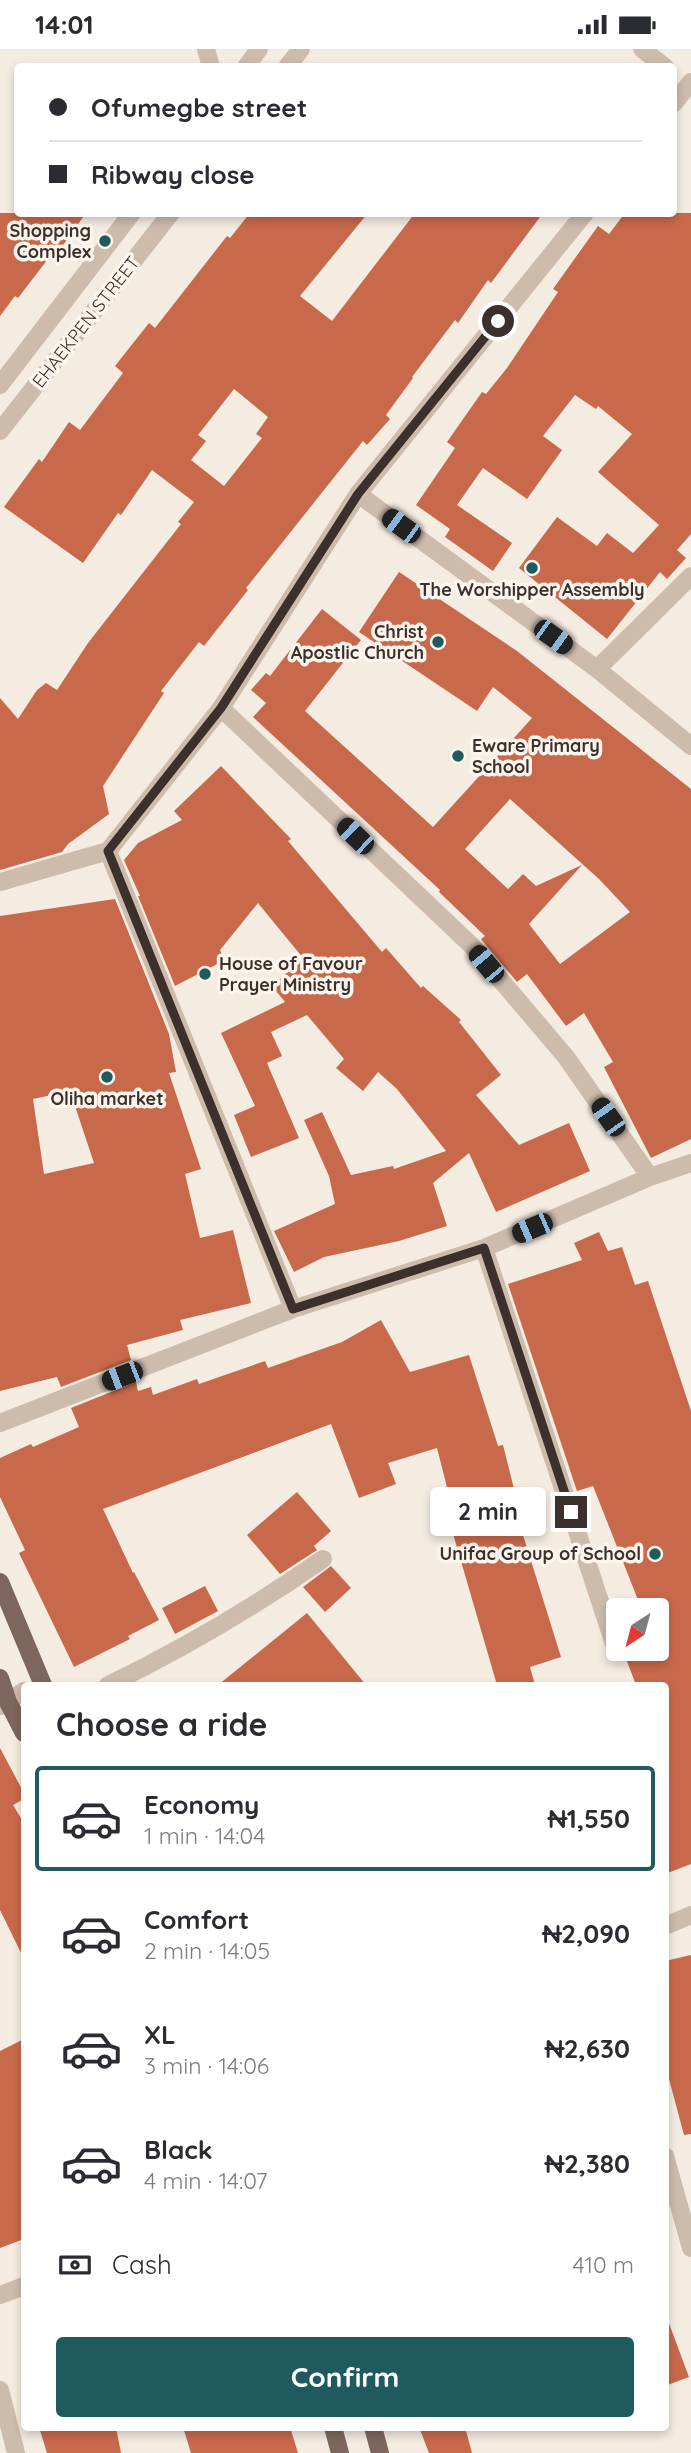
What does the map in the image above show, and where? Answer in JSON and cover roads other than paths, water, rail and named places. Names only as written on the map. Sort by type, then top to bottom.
[{"type":"main road","points":[[0,1582],[38,1682]]},
{"type":"main road","points":[[0,1678],[4,1704],[21,1729]]},
{"type":"main road","points":[[334,2431],[340,2453]]},
{"type":"main road","points":[[374,2431],[380,2453]]},
{"type":"street","points":[[290,63],[301,49]]},
{"type":"street","points":[[642,49],[660,63]]},
{"type":"street","points":[[677,99],[690,84]]},
{"type":"street","name":"EHAEKPEN STREET","points":[[0,384],[129,217]]},
{"type":"street","name":"EHAEKPEN STREET","points":[[0,431],[168,217]]},
{"type":"street","points":[[0,882],[108,851],[221,708],[358,494],[582,217]]},
{"type":"street","points":[[358,494],[597,669],[691,745]]},
{"type":"street","points":[[597,669],[691,576]]},
{"type":"street","points":[[221,708],[471,946],[566,1057],[650,1177]]},
{"type":"street","points":[[108,851],[293,1309]]},
{"type":"street","points":[[0,1423],[293,1309],[484,1248],[650,1177],[691,1163]]},
{"type":"street","points":[[484,1248],[606,1620]]},
{"type":"street","points":[[114,1682],[168,1656],[323,1559]]},
{"type":"street","points":[[4,1704],[21,1693]]},
{"type":"street","points":[[669,1924],[691,1915]]},
{"type":"street","points":[[669,2170],[691,2248]]},
{"type":"street","points":[[0,2295],[21,2286]]},
{"type":"street","points":[[0,2390],[16,2453]]},
{"type":"place","name":"Shopping Complex","points":[[105,241]]},
{"type":"place","name":"The Worshipper Assembly","points":[[532,568]]},
{"type":"place","name":"Christ Apostlic Church","points":[[438,642]]},
{"type":"place","name":"Eware Primary School","points":[[458,756]]},
{"type":"place","name":"House of Favour Prayer Ministry","points":[[205,974]]},
{"type":"place","name":"Oliha market","points":[[107,1077]]},
{"type":"place","name":"Unifac Group of School","points":[[655,1554]]}]
